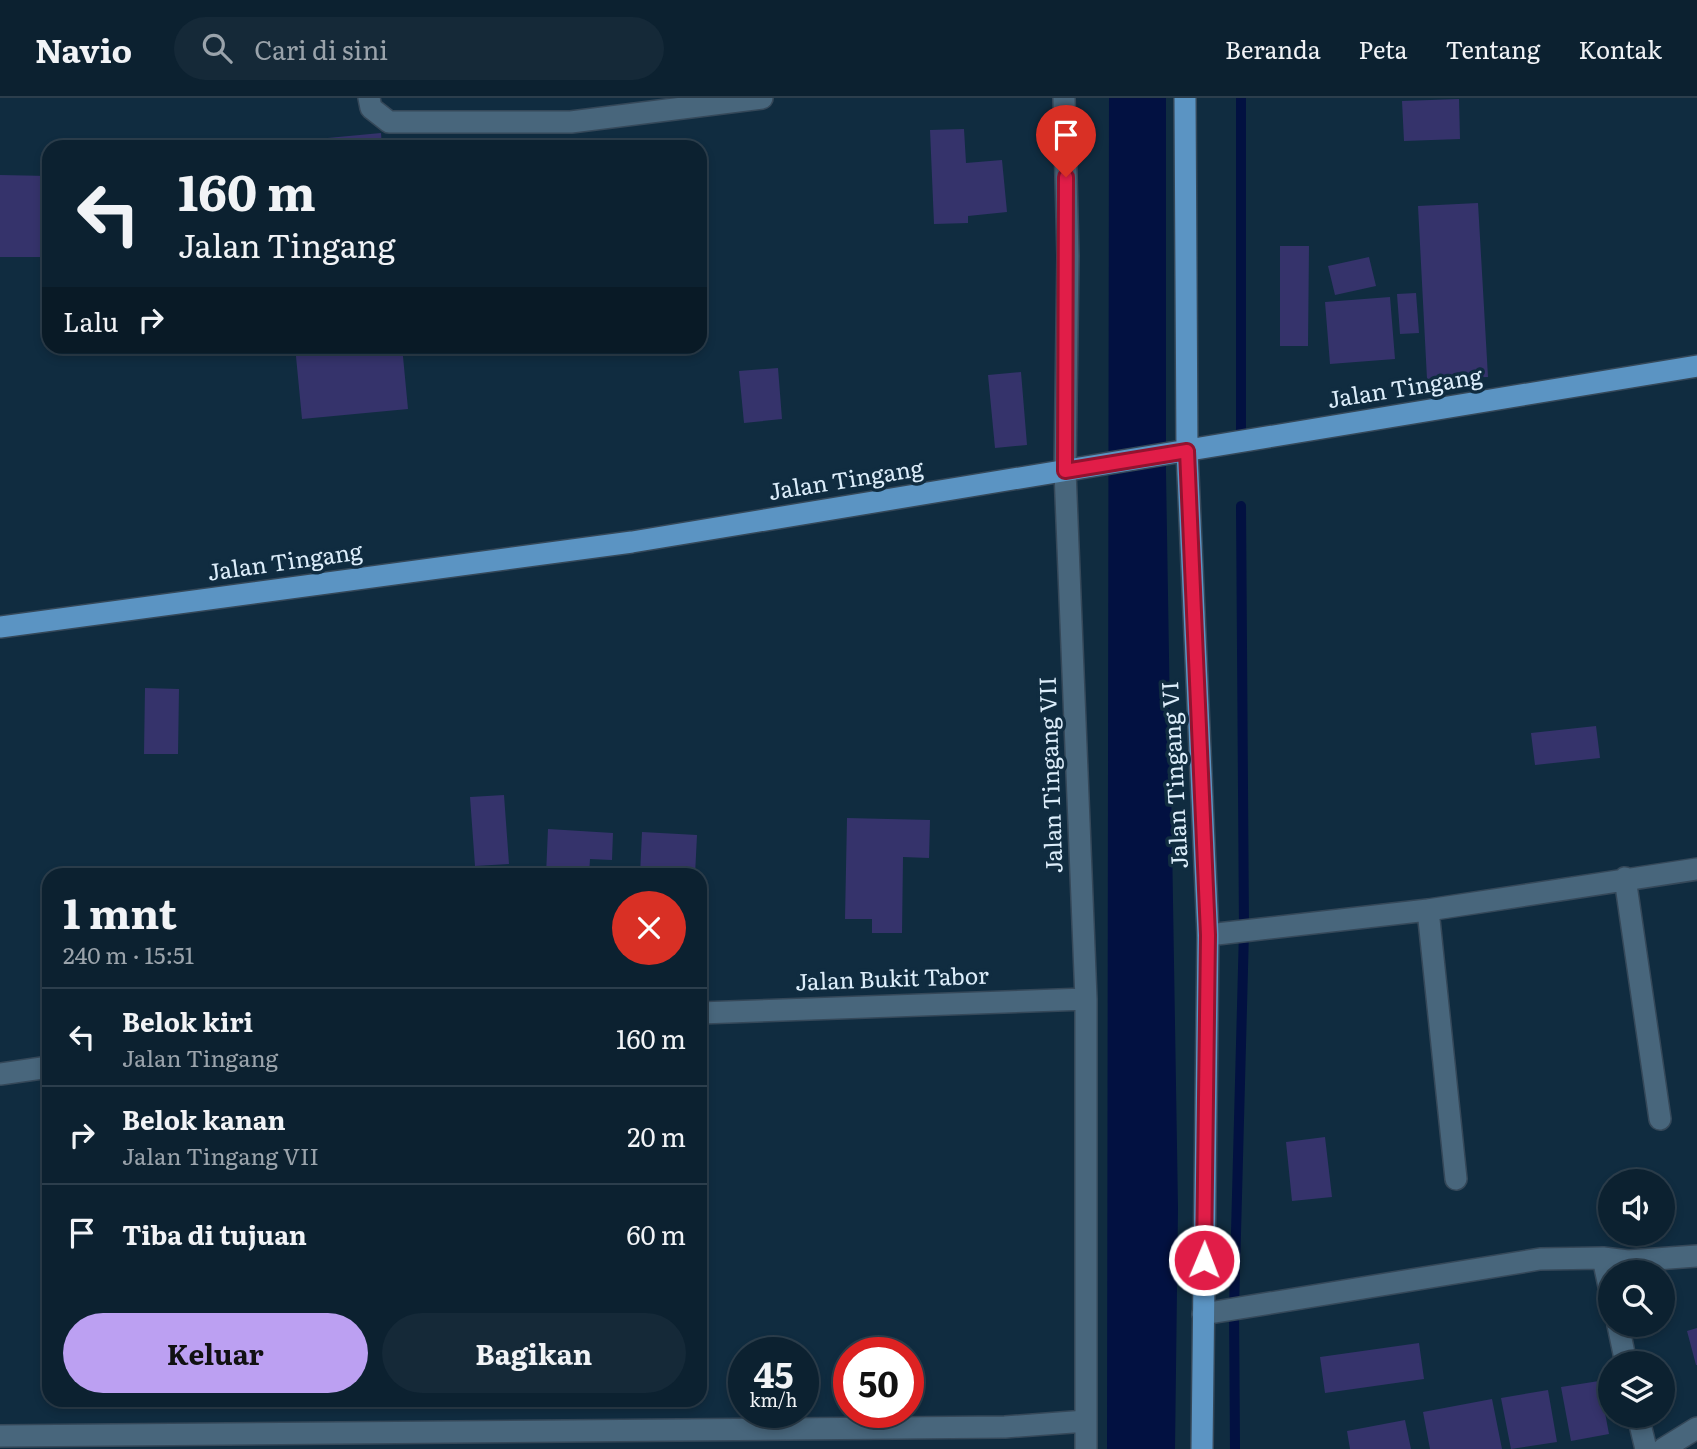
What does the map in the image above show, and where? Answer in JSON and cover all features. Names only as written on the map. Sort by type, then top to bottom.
[{"type":"main road","name":"Jalan Tingang VI","points":[[1185,98],[1176,452],[1208,935],[1202,1449]]},
{"type":"main road","name":"Jalan Tingang","points":[[0,627],[632,542],[1697,366]]},
{"type":"street","points":[[369,98],[371,108],[389,122],[482,123],[571,122],[734,99],[762,98]]},
{"type":"street","name":"Jalan Tingang VII","points":[[1065,98],[1068,256],[1065,471],[1086,999],[1086,1449]]},
{"type":"street","points":[[1208,935],[1428,909],[1697,869]]},
{"type":"street","points":[[1625,878],[1660,1119]]},
{"type":"street","points":[[1428,909],[1456,1179]]},
{"type":"street","name":"Jalan Bukit Tabor","points":[[707,1013],[1086,999]]},
{"type":"street","points":[[0,1074],[42,1068]]},
{"type":"street","points":[[1203,1314],[1540,1259],[1602,1258],[1628,1261],[1697,1256]]},
{"type":"street","points":[[0,1432],[1005,1427],[1086,1422]]},
{"type":"street","points":[[1641,1428],[1646,1449]]},
{"type":"street","points":[[1663,1449],[1697,1428]]},
{"type":"shaded area","points":[[1109,98],[1166,98],[1166,473],[1178,1208],[1175,1449],[1107,1449]]},
{"type":"building","points":[[1459,99],[1460,139],[1404,141],[1402,101]]},
{"type":"building","points":[[964,129],[966,163],[1002,160],[1007,212],[968,216],[968,223],[934,224],[930,130]]},
{"type":"building","points":[[381,133],[382,140],[306,140]]},
{"type":"building","points":[[0,175],[42,176],[42,257],[0,257]]},
{"type":"building","points":[[1478,203],[1488,377],[1427,379],[1418,206]]},
{"type":"building","points":[[1280,246],[1309,246],[1308,346],[1280,346]]},
{"type":"building","points":[[1369,257],[1376,286],[1335,295],[1328,266]]},
{"type":"building","points":[[1416,293],[1419,333],[1400,334],[1397,294]]},
{"type":"building","points":[[1390,297],[1395,359],[1330,364],[1325,302]]},
{"type":"building","points":[[296,354],[403,354],[408,409],[302,419]]},
{"type":"building","points":[[778,368],[782,419],[744,423],[739,371]]},
{"type":"building","points":[[1021,372],[1027,445],[995,448],[988,375]]},
{"type":"building","points":[[145,688],[179,689],[178,754],[144,754]]},
{"type":"building","points":[[1596,726],[1600,758],[1535,765],[1531,733]]},
{"type":"building","points":[[504,795],[509,864],[475,866],[470,797]]},
{"type":"building","points":[[847,818],[930,820],[929,858],[903,857],[902,933],[872,933],[872,919],[845,919]]},
{"type":"building","points":[[548,829],[613,833],[612,860],[590,859],[589,868],[546,868]]},
{"type":"building","points":[[642,832],[697,835],[695,868],[640,868]]},
{"type":"building","points":[[1325,1137],[1332,1197],[1292,1201],[1286,1142]]},
{"type":"building","points":[[1697,1328],[1697,1365],[1696,1365],[1687,1331]]},
{"type":"building","points":[[1419,1343],[1424,1379],[1325,1393],[1320,1357]]},
{"type":"building","points":[[1598,1381],[1598,1428],[1608,1428],[1609,1434],[1571,1441],[1561,1387]]},
{"type":"building","points":[[1548,1390],[1557,1442],[1511,1449],[1501,1398]]},
{"type":"building","points":[[1492,1399],[1502,1449],[1430,1449],[1423,1412]]},
{"type":"building","points":[[1405,1420],[1411,1449],[1350,1449],[1347,1431]]},
{"type":"waterway","points":[[1241,98],[1241,444]]},
{"type":"waterway","points":[[1235,1449],[1234,1309],[1244,931],[1241,506]]},
{"type":"route","points":[[1066,177],[1068,256],[1065,471],[1187,451],[1208,935],[1204,1260]]}]
